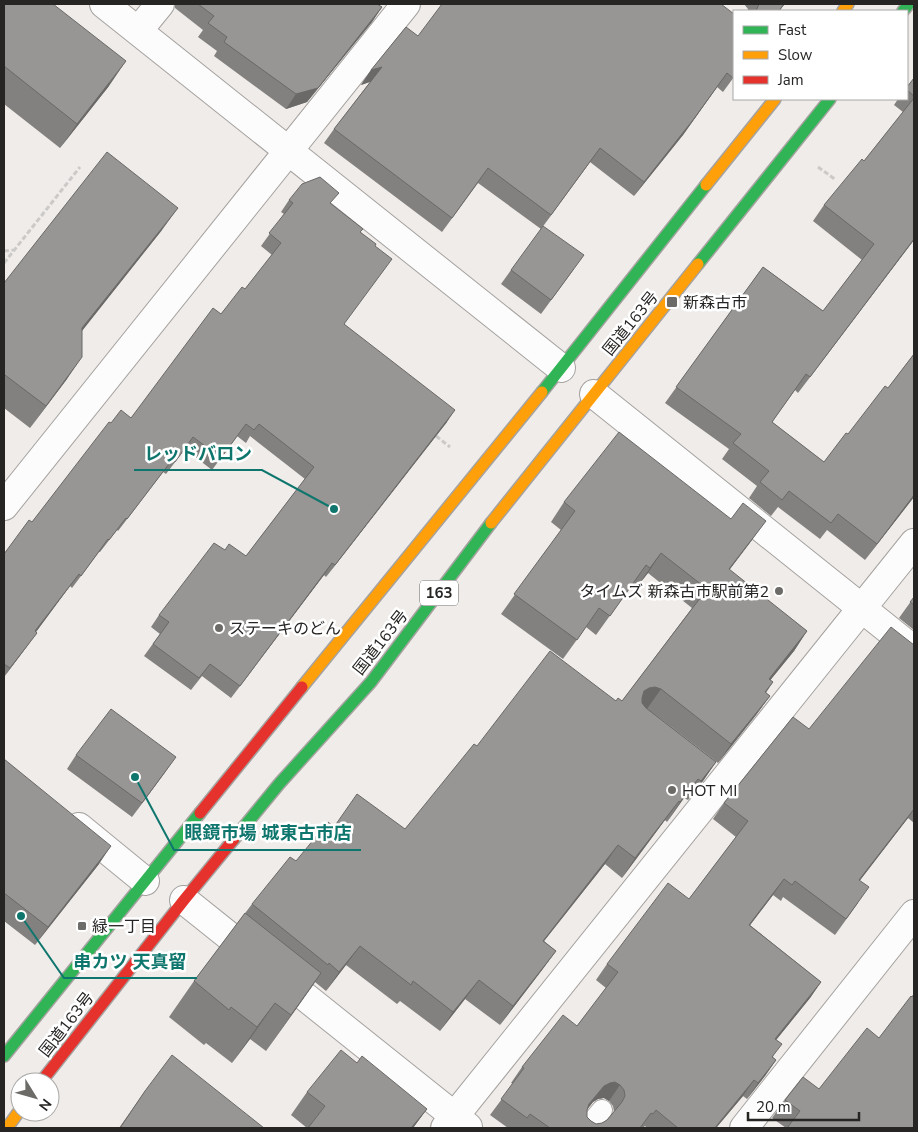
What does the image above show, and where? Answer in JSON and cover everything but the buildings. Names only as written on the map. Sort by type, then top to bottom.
[{"type":"highway","name":"国道163号","points":[[4,1056],[561,368],[774,100]]},
{"type":"highway","name":"国道163号","points":[[49,1072],[184,900],[279,784],[371,682],[503,508],[829,100]]},
{"type":"street","points":[[104,4],[561,368]]},
{"type":"street","points":[[138,31],[160,4]]},
{"type":"street","points":[[4,506],[406,4]]},
{"type":"street","points":[[594,394],[914,650]]},
{"type":"street","points":[[184,900],[456,1124],[715,776],[862,608],[914,543]]},
{"type":"street","points":[[62,814],[145,880]]},
{"type":"street","points":[[744,1128],[914,914]]},
{"type":"lane","points":[[587,1128],[602,1110]]},
{"type":"path","points":[[4,263],[80,167]]},
{"type":"path","points":[[818,167],[836,180]]},
{"type":"path","points":[[4,251],[14,250]]},
{"type":"path","points":[[436,436],[450,447]]},
{"type":"traffic: fast","points":[[904,10],[909,4]]},
{"type":"traffic: fast","points":[[698,264],[829,100]]},
{"type":"traffic: fast","points":[[542,392],[706,185]]},
{"type":"traffic: fast","points":[[234,839],[279,784],[371,682],[491,523]]},
{"type":"traffic: fast","points":[[4,1056],[200,813]]},
{"type":"traffic: slow","points":[[844,10],[848,4]]},
{"type":"traffic: slow","points":[[706,185],[774,100]]},
{"type":"traffic: slow","points":[[491,523],[698,264]]},
{"type":"traffic: slow","points":[[302,687],[542,392]]},
{"type":"traffic: slow","points":[[7,1128],[11,1122]]},
{"type":"traffic: jam","points":[[200,813],[302,687]]},
{"type":"traffic: jam","points":[[49,1072],[234,839]]},
{"type":"place","name":"新森古市","points":[[672,302]]},
{"type":"place","name":"レッドバロン","points":[[334,509]]},
{"type":"place","name":"タイムズ 新森古市駅前第2","points":[[779,591]]},
{"type":"place","name":"ステーキのどん","points":[[219,628]]},
{"type":"place","name":"眼鏡市場 城東古市店","points":[[135,777]]},
{"type":"place","name":"HOT MI","points":[[672,790]]},
{"type":"place","name":"串カツ 天真留","points":[[21,916]]},
{"type":"place","name":"緑一丁目","points":[[82,926]]}]
